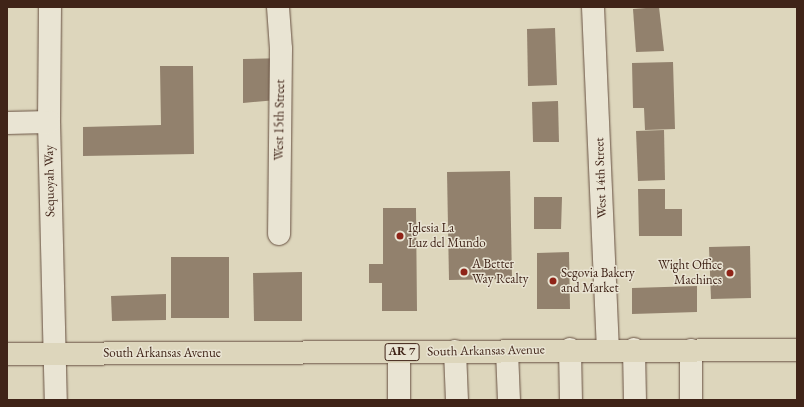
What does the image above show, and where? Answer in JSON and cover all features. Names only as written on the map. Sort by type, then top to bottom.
[{"type":"highway","name":"South Arkansas Avenue","points":[[7,354],[399,352],[570,349],[797,350]]},
{"type":"street","name":"Sequoyah Way","points":[[50,7],[49,122],[53,354],[56,400]]},
{"type":"street","name":"West 15th Street","points":[[278,7],[281,50],[279,234]]},
{"type":"street","name":"West 14th Street","points":[[593,7],[608,349]]},
{"type":"street","points":[[7,123],[49,122]]},
{"type":"street","points":[[570,349],[571,400]]},
{"type":"street","points":[[634,349],[635,400]]},
{"type":"street","points":[[691,350],[691,400]]},
{"type":"street","points":[[455,351],[457,400]]},
{"type":"street","points":[[507,351],[509,400]]},
{"type":"street","points":[[399,352],[399,400]]},
{"type":"building","points":[[659,7],[664,51],[636,52],[633,9]]},
{"type":"building","points":[[555,28],[557,85],[528,86],[527,29]]},
{"type":"building","points":[[288,58],[288,99],[243,103],[243,59]]},
{"type":"building","points":[[673,62],[675,129],[645,130],[644,108],[633,108],[632,63]]},
{"type":"building","points":[[160,66],[193,66],[194,154],[83,156],[83,127],[161,125]]},
{"type":"building","points":[[558,101],[559,142],[533,142],[532,102]]},
{"type":"building","points":[[664,130],[665,180],[638,181],[636,131]]},
{"type":"building","points":[[510,171],[512,279],[449,280],[447,172]]},
{"type":"building","points":[[638,189],[665,189],[665,209],[682,209],[682,236],[639,236]]},
{"type":"building","points":[[534,197],[562,197],[561,229],[534,229]]},
{"type":"building","name":"Iglesia La Luz del Mundo","points":[[383,208],[416,208],[417,311],[382,311],[382,283],[369,283],[369,264],[383,264]]},
{"type":"building","name":"Wight Office Machines","points":[[750,246],[751,298],[711,299],[709,247]]},
{"type":"building","name":"Segovia Bakery and Market","points":[[569,252],[570,309],[537,309],[537,253]]},
{"type":"building","points":[[171,257],[229,257],[229,318],[171,318]]},
{"type":"building","points":[[302,272],[302,321],[254,321],[253,273]]},
{"type":"building","points":[[697,286],[697,312],[632,314],[632,288]]},
{"type":"building","points":[[166,294],[166,320],[112,321],[111,296]]},
{"type":"place","name":"Iglesia La Luz del Mundo","points":[[400,236]]},
{"type":"place","name":"A Better Way Realty","points":[[464,272]]},
{"type":"place","name":"Wight Office Machines","points":[[730,273]]},
{"type":"place","name":"Segovia Bakery and Market","points":[[553,281]]}]
